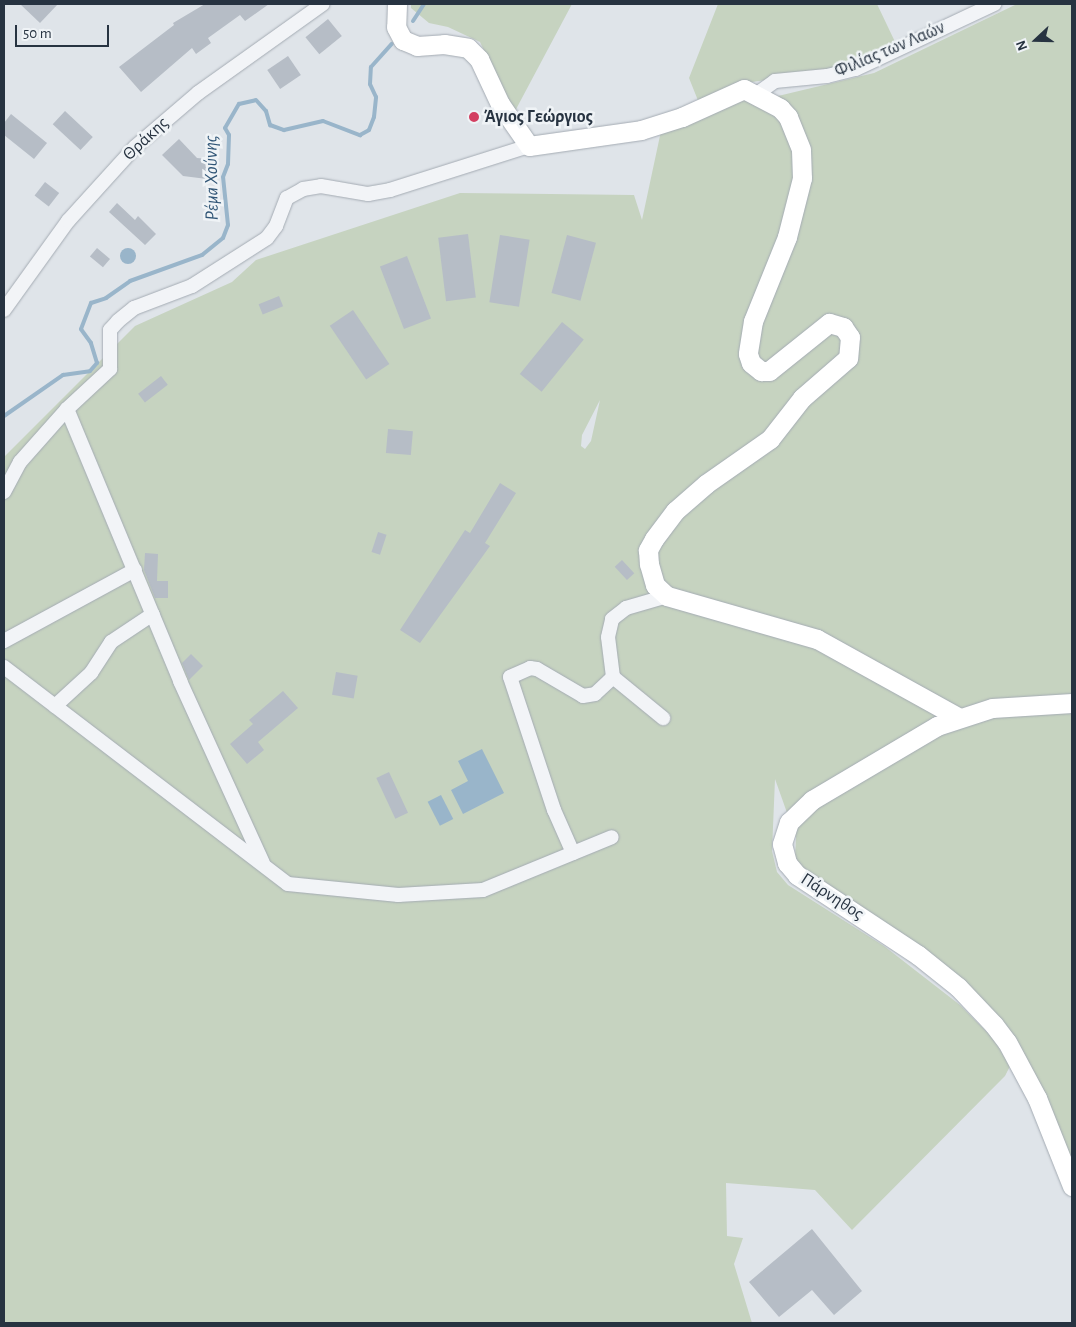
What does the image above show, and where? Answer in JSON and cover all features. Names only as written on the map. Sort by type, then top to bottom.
[{"type":"street","name":"Θράκης","points":[[5,307],[90,194],[146,136],[225,72],[323,4]]},
{"type":"street","points":[[397,4],[396,27],[403,40],[417,46],[444,44],[468,48],[479,59],[500,104],[529,146]]},
{"type":"street","name":"Φιλίας των Λαών","points":[[757,94],[775,81],[827,76],[856,69],[994,4]]},
{"type":"street","points":[[4,492],[20,462],[67,408],[110,370],[110,330],[118,321],[134,308],[192,286],[267,238],[276,226],[288,198],[303,189],[321,186],[368,194],[390,190],[529,146],[641,130],[682,116],[740,90],[748,89],[788,116],[801,150],[802,178],[787,236],[752,321],[748,342],[756,367],[778,366],[829,322],[843,327],[850,337],[848,358],[802,398],[770,439],[700,489],[675,511],[648,550],[649,564],[655,585],[667,596],[817,639],[958,717]]},
{"type":"street","points":[[67,408],[153,614],[264,866]]},
{"type":"street","points":[[4,641],[135,570]]},
{"type":"street","points":[[663,718],[613,677],[608,637],[612,619],[626,608],[667,596]]},
{"type":"street","points":[[55,706],[92,673],[111,642],[153,614]]},
{"type":"street","points":[[4,667],[288,884],[398,895],[483,890],[612,837]]},
{"type":"street","points":[[572,853],[554,810],[510,677],[530,668],[537,669],[588,696],[613,677]]},
{"type":"street","name":"Πάρνηθος","points":[[1072,703],[992,708],[958,717],[919,735],[812,800],[787,825],[783,852],[797,875],[918,955],[958,987],[994,1025],[1007,1042],[1037,1098],[1072,1186]]},
{"type":"green space","points":[[411,4],[572,4],[514,113],[480,42],[448,27],[429,23],[411,8]]},
{"type":"green space","points":[[718,4],[877,4],[897,46],[855,66],[752,82],[699,103],[689,78]]},
{"type":"green space","points":[[1017,4],[1072,4],[1072,1172],[972,993],[800,872],[795,858],[796,838],[775,779],[772,851],[777,872],[788,885],[884,946],[960,1005],[993,1038],[1010,1066],[1005,1076],[852,1230],[815,1190],[726,1183],[727,1236],[743,1238],[734,1264],[752,1323],[4,1323],[4,457],[135,326],[232,282],[256,260],[460,193],[634,195],[642,220],[661,131],[744,100],[778,96],[874,73]],"holes":[[[600,400],[591,441],[585,449],[581,446],[582,435]]]},
{"type":"water","points":[[128,248],[134,250],[136,256],[134,262],[128,264],[122,262],[120,256],[122,250]]},
{"type":"water","points":[[482,749],[504,793],[463,814],[451,790],[468,781],[458,761]]},
{"type":"water","points":[[441,795],[453,819],[440,826],[428,802]]},
{"type":"building","points":[[20,4],[58,4],[40,23]]},
{"type":"building","points":[[205,4],[269,4],[245,21],[240,15],[208,38],[211,43],[196,54],[192,48],[141,92],[119,67],[174,25],[173,23]]},
{"type":"building","points":[[328,19],[342,36],[319,54],[305,37]]},
{"type":"building","points":[[288,56],[301,75],[280,89],[267,70]]},
{"type":"building","points":[[65,111],[93,137],[81,150],[53,124]]},
{"type":"building","points":[[11,114],[47,143],[34,159],[4,135],[4,123]]},
{"type":"building","points":[[179,139],[197,158],[209,159],[207,179],[183,176],[162,155]]},
{"type":"building","points":[[45,182],[59,193],[49,206],[35,195]]},
{"type":"building","points":[[117,203],[135,220],[138,216],[156,234],[145,245],[109,212]]},
{"type":"building","points":[[468,234],[476,298],[446,301],[438,238]]},
{"type":"building","points":[[500,235],[530,240],[519,307],[489,302]]},
{"type":"building","points":[[567,235],[596,243],[580,301],[551,293]]},
{"type":"building","points":[[97,248],[110,259],[103,267],[90,256]]},
{"type":"building","points":[[407,256],[431,319],[404,329],[380,266]]},
{"type":"building","points":[[279,296],[283,306],[263,314],[259,304]]},
{"type":"building","points":[[353,310],[389,364],[366,380],[330,326]]},
{"type":"building","points":[[562,322],[584,340],[542,392],[520,374]]},
{"type":"building","points":[[161,376],[168,385],[145,403],[138,394]]},
{"type":"building","points":[[388,429],[413,431],[411,455],[386,453]]},
{"type":"building","points":[[500,483],[516,493],[485,543],[490,546],[420,643],[400,630],[465,530],[470,533]]},
{"type":"building","points":[[378,532],[387,535],[380,555],[372,552]]},
{"type":"building","points":[[145,553],[158,554],[157,581],[168,581],[168,598],[155,598],[144,570]]},
{"type":"building","points":[[622,560],[634,573],[627,580],[615,567]]},
{"type":"building","points":[[191,654],[203,666],[189,680],[182,663]]},
{"type":"building","points":[[336,672],[358,676],[354,698],[332,695]]},
{"type":"building","points":[[283,691],[298,708],[258,742],[264,750],[247,764],[230,744],[253,724],[249,720]]},
{"type":"building","points":[[389,772],[408,813],[395,819],[376,778]]},
{"type":"building","points":[[812,1229],[862,1291],[834,1315],[812,1290],[779,1317],[749,1282]]},
{"type":"waterway","points":[[413,21],[424,4]]},
{"type":"waterway","name":"Ρέμα Χούνης","points":[[4,416],[63,375],[90,371],[97,363],[91,343],[81,329],[91,303],[106,298],[130,281],[202,255],[223,238],[228,225],[223,177],[228,164],[229,135],[225,128],[239,104],[256,100],[266,111],[270,125],[284,130],[323,121],[360,135],[369,130],[374,117],[376,97],[370,84],[371,67],[392,44]]},
{"type":"place","name":"Άγιος Γεώργιος","points":[[474,117]]}]
